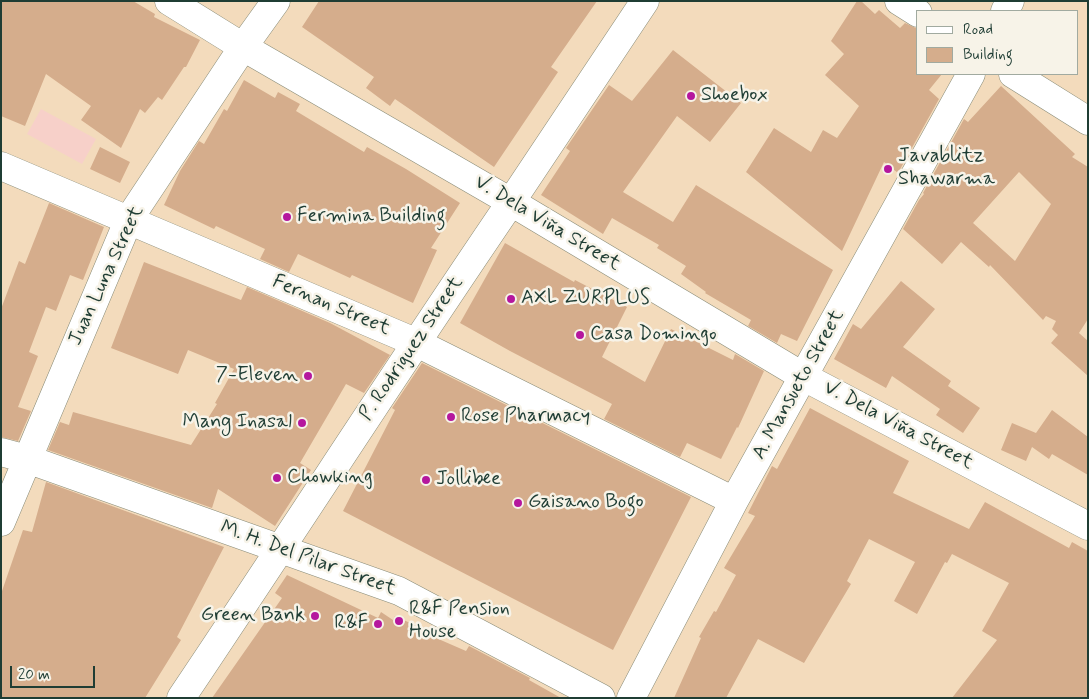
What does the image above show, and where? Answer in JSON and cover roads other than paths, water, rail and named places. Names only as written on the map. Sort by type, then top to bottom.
[{"type":"street","name":"V. Dela Viña Street","points":[[169,1],[243,47],[511,202],[804,377],[1088,526]]},
{"type":"street","name":"Juan Luna Street","points":[[1,522],[129,219],[243,47],[276,1]]},
{"type":"street","name":"P. Rodriguez Street","points":[[181,698],[281,549],[415,342],[645,1]]},
{"type":"street","points":[[899,1],[916,12]]},
{"type":"street","name":"A. Mansueto Street","points":[[632,698],[734,501],[970,75]]},
{"type":"street","points":[[1015,75],[1088,121]]},
{"type":"street","name":"Fernan Street","points":[[1,166],[415,342],[734,501]]},
{"type":"street","name":"M. H. Del Pilar Street","points":[[1,452],[399,592],[601,698]]},
{"type":"place","name":"Shoebox","points":[[691,96]]},
{"type":"place","name":"Javablitz Shawarma","points":[[888,169]]},
{"type":"place","name":"Fermina Building","points":[[287,217]]},
{"type":"place","name":"AXL ZURPLUS","points":[[511,299]]},
{"type":"place","name":"Casa Domingo","points":[[580,335]]},
{"type":"place","name":"7-Eleven","points":[[308,376]]},
{"type":"place","name":"Rose Pharmacy","points":[[451,417]]},
{"type":"place","name":"Mang Inasal","points":[[302,423]]},
{"type":"place","name":"Chowking","points":[[277,478]]},
{"type":"place","name":"Jollibee","points":[[426,480]]},
{"type":"place","name":"Gaisano Bogo","points":[[518,503]]},
{"type":"place","name":"Green Bank","points":[[315,616]]},
{"type":"place","name":"R&F Pension House","points":[[399,621]]},
{"type":"place","name":"R&F","points":[[378,624]]}]
